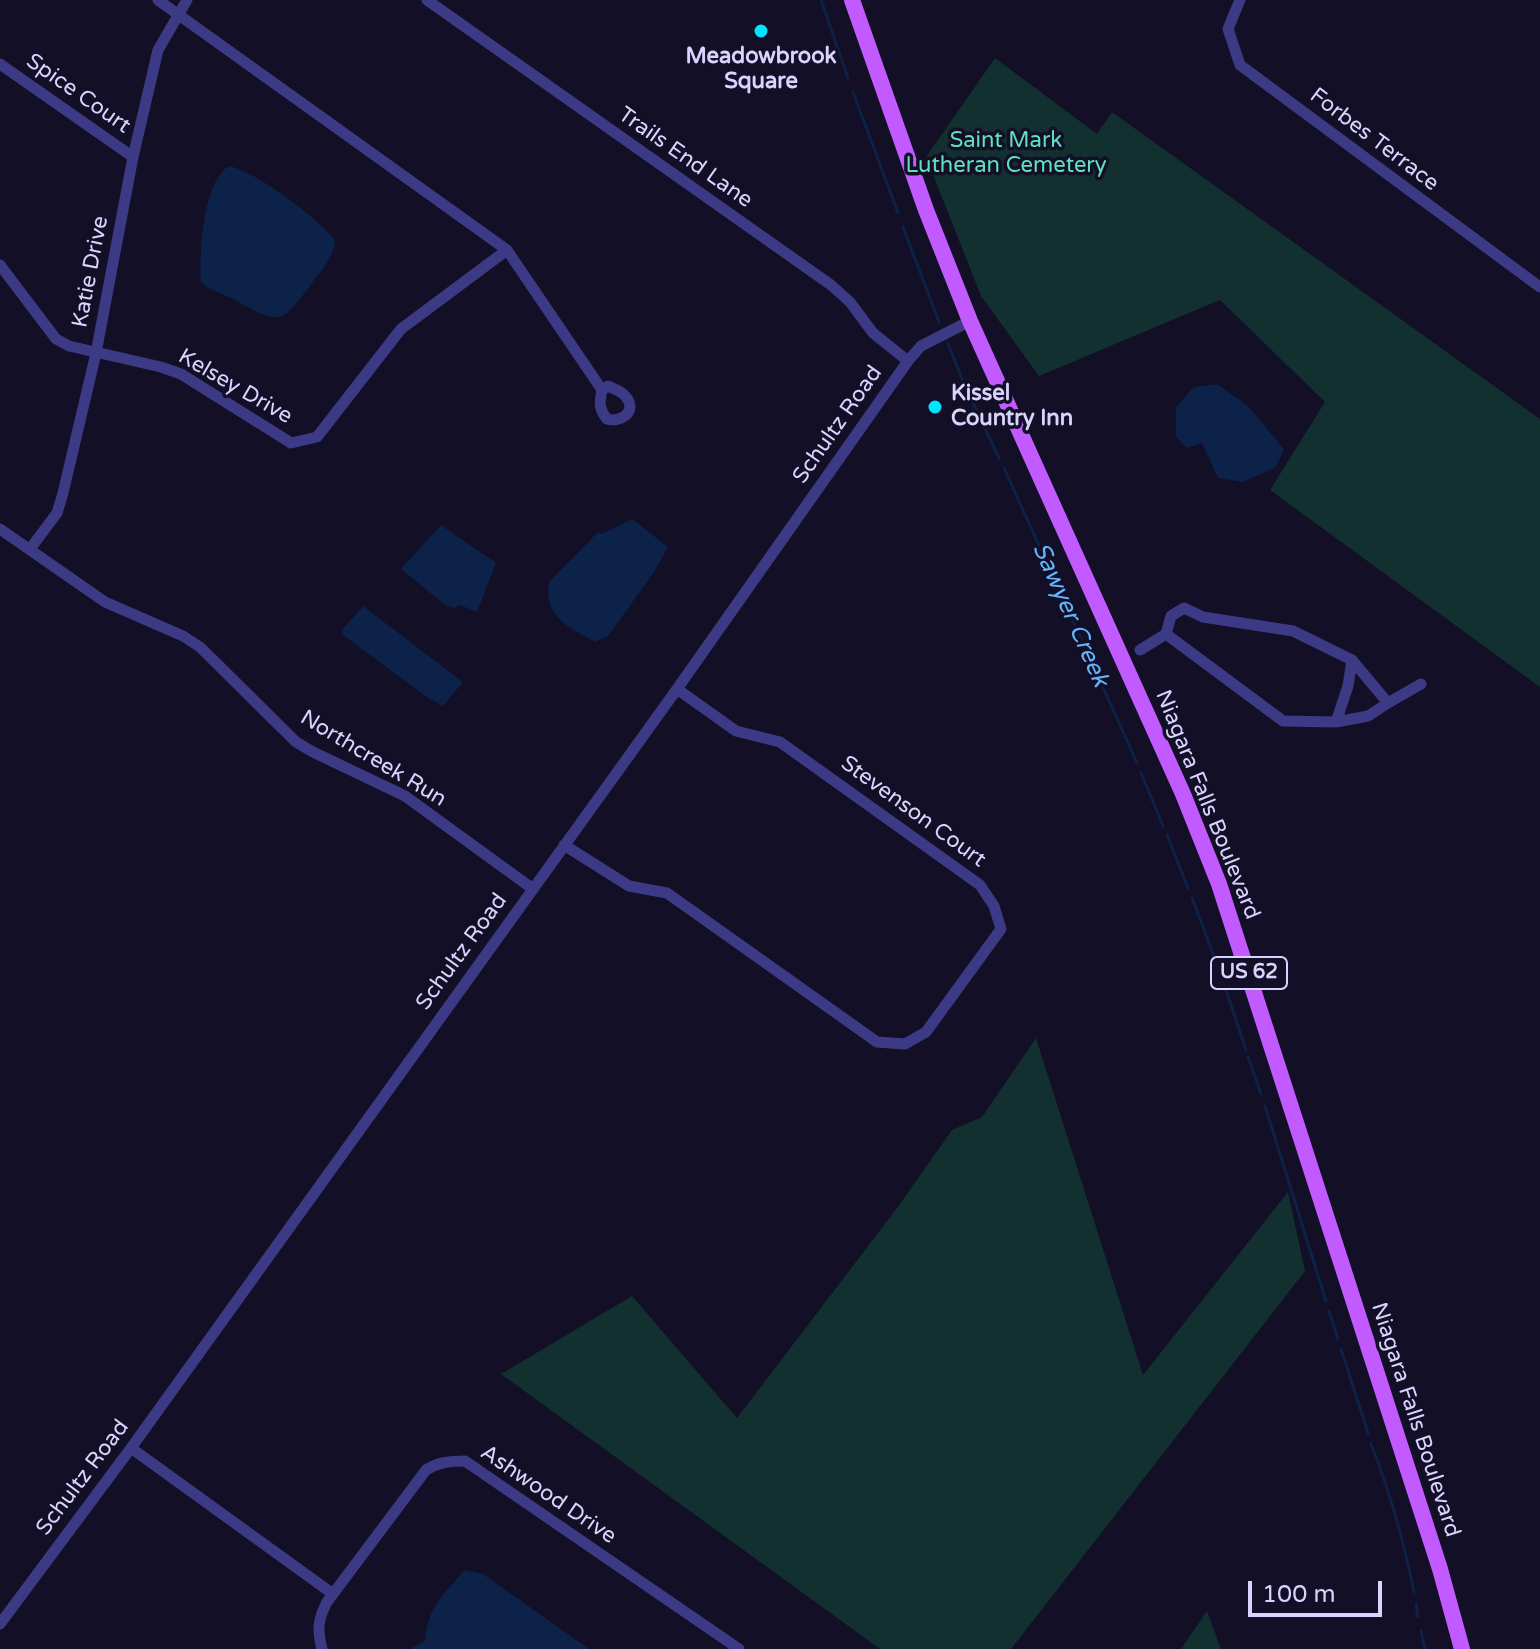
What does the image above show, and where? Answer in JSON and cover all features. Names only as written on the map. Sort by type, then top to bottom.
[{"type":"main road","name":"Niagara Falls Boulevard","points":[[852,0],[926,210],[970,321],[1183,794],[1219,884],[1445,1583],[1462,1649]]},
{"type":"street","points":[[158,0],[507,250],[602,390]]},
{"type":"street","name":"Katie Drive","points":[[30,549],[57,513],[96,353],[133,157],[158,50],[187,0]]},
{"type":"street","name":"Trails End Lane","points":[[427,0],[831,285],[850,302],[873,333],[908,361]]},
{"type":"street","name":"Forbes Terrace","points":[[1240,0],[1228,29],[1240,65],[1540,287]]},
{"type":"street","name":"Spice Court","points":[[0,64],[133,157]]},
{"type":"street","name":"Kelsey Drive","points":[[0,265],[56,339],[69,346],[181,374],[291,443],[317,437],[401,329],[507,250]]},
{"type":"street","name":"Schultz Road","points":[[0,1624],[131,1448],[677,689],[908,361],[921,346],[970,321]]},
{"type":"street","name":"Northcreek Run","points":[[0,529],[105,602],[183,636],[200,647],[296,742],[405,796],[533,889]]},
{"type":"street","points":[[1140,650],[1166,634],[1171,616],[1184,608],[1203,617],[1293,631],[1352,660],[1388,703]]},
{"type":"street","points":[[1166,634],[1283,721],[1336,722],[1368,716],[1421,684]]},
{"type":"street","points":[[1336,722],[1348,686],[1352,660]]},
{"type":"street","name":"Stevenson Court","points":[[564,845],[629,886],[667,893],[877,1042],[905,1044],[926,1032],[1001,929],[994,906],[980,885],[780,742],[736,731],[677,689]]},
{"type":"street","points":[[131,1448],[333,1594]]},
{"type":"street","name":"Ashwood Drive","points":[[322,1649],[317,1630],[320,1615],[426,1470],[438,1463],[465,1461],[739,1649]]},
{"type":"green space","name":"Saint Mark Lutheran Cemetery","points":[[995,58],[1097,134],[1112,112],[1540,419],[1540,687],[1270,490],[1325,402],[1220,300],[1039,376],[981,296],[926,157]]},
{"type":"green space","points":[[1036,1038],[1143,1375],[1288,1192],[1305,1271],[1011,1649],[880,1649],[501,1374],[632,1296],[737,1418],[897,1208],[952,1130],[982,1117]]},
{"type":"green space","points":[[1207,1611],[1221,1649],[1181,1649]]},
{"type":"water","points":[[229,166],[255,177],[286,197],[335,240],[323,268],[295,306],[281,316],[265,315],[201,282],[202,237],[208,202],[220,174]]},
{"type":"water","points":[[1217,384],[1248,406],[1284,449],[1276,467],[1243,482],[1218,478],[1202,443],[1186,448],[1176,436],[1176,407],[1194,387]]},
{"type":"water","points":[[632,519],[668,547],[608,636],[595,642],[567,625],[554,612],[548,594],[549,582],[598,532],[602,534]]},
{"type":"water","points":[[441,525],[496,563],[477,612],[460,605],[454,608],[445,605],[401,569]]},
{"type":"water","points":[[363,606],[463,682],[443,706],[343,635],[341,631]]},
{"type":"water","points":[[465,1570],[483,1574],[589,1649],[410,1649],[425,1641],[433,1610]]},
{"type":"waterway","name":"Sawyer Creek","points":[[821,0],[848,78]]},
{"type":"waterway","name":"Sawyer Creek","points":[[853,92],[898,213]]},
{"type":"waterway","name":"Sawyer Creek","points":[[903,227],[939,322]]},
{"type":"waterway","name":"Sawyer Creek","points":[[948,344],[967,391]]},
{"type":"waterway","name":"Sawyer Creek","points":[[972,401],[999,458]]},
{"type":"waterway","name":"Sawyer Creek","points":[[1004,468],[1137,763]]},
{"type":"waterway","name":"Sawyer Creek","points":[[1141,773],[1163,826]]},
{"type":"waterway","name":"Sawyer Creek","points":[[1167,835],[1188,888]]},
{"type":"waterway","name":"Sawyer Creek","points":[[1192,898],[1214,956]]},
{"type":"waterway","name":"Sawyer Creek","points":[[1218,966],[1246,1050]]},
{"type":"waterway","name":"Sawyer Creek","points":[[1248,1057],[1261,1094]]},
{"type":"waterway","name":"Sawyer Creek","points":[[1265,1106],[1326,1301]]},
{"type":"waterway","name":"Sawyer Creek","points":[[1329,1311],[1338,1339]]},
{"type":"waterway","name":"Sawyer Creek","points":[[1341,1349],[1368,1433]]},
{"type":"waterway","name":"Sawyer Creek","points":[[1371,1444],[1396,1517],[1414,1592]]},
{"type":"waterway","name":"Sawyer Creek","points":[[1416,1604],[1418,1617]]},
{"type":"waterway","name":"Sawyer Creek","points":[[1421,1631],[1425,1649]]},
{"type":"place","name":"Meadowbrook Square","points":[[761,31]]},
{"type":"place","name":"Kissel Country Inn","points":[[935,407]]}]
